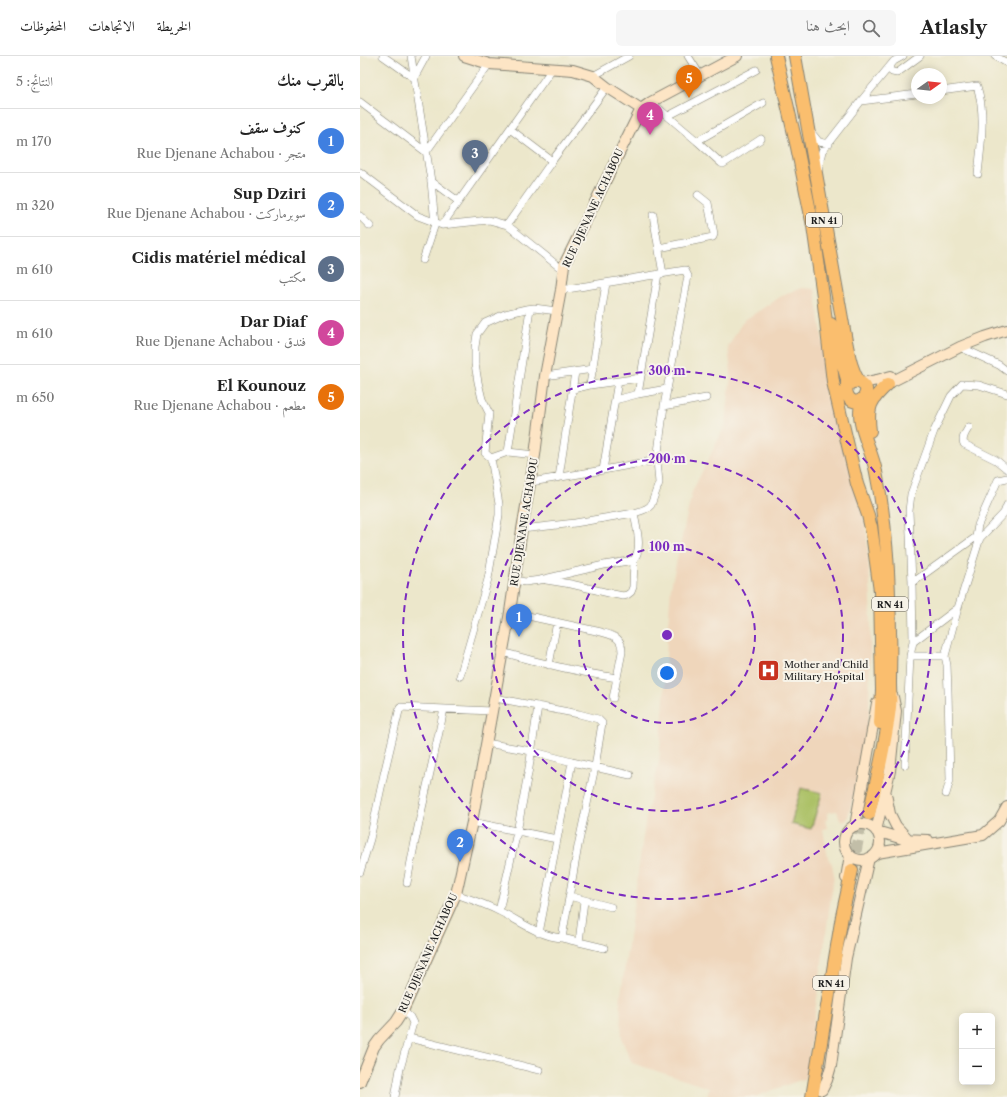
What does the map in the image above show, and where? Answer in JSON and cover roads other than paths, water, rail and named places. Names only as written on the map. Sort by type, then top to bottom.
[{"type":"highway","name":"RN 41","points":[[776,56],[813,226],[823,296],[847,379],[848,410],[867,497],[880,591],[886,688],[890,705],[887,727],[867,815]]},
{"type":"highway","name":"RN 41","points":[[795,56],[848,348],[855,375],[863,389],[860,413],[876,470],[883,514],[889,584],[891,652],[886,688]]},
{"type":"highway","points":[[823,296],[833,382],[857,484],[868,515],[872,533]]},
{"type":"highway","points":[[852,382],[863,389],[863,399],[856,401],[850,399],[847,390],[852,382]]},
{"type":"highway","points":[[876,470],[868,418],[869,408],[877,393],[888,384]]},
{"type":"highway","name":"RN 41","points":[[817,1093],[842,916],[858,871]]},
{"type":"main road","points":[[464,56],[485,61],[573,70],[593,76],[607,87],[641,108],[737,56]]},
{"type":"main road","name":"RUE DJENANE ACHABOU","points":[[360,1082],[374,1047],[396,1022],[403,1011],[456,894],[472,822],[510,612],[522,529],[531,482],[545,376],[561,290],[564,265],[641,108]]},
{"type":"main road","points":[[863,389],[888,384],[960,347],[985,337],[1007,331]]},
{"type":"main road","points":[[863,389],[884,378],[927,363]]},
{"type":"main road","points":[[886,688],[896,711],[890,771],[886,791],[890,814],[908,844]]},
{"type":"main road","points":[[858,871],[845,846],[846,837],[850,830],[867,815],[886,791]]},
{"type":"main road","points":[[850,855],[863,860],[873,855],[908,844],[948,841],[983,835],[999,821],[1007,808]]},
{"type":"main road","points":[[858,871],[879,848],[880,842],[879,836],[867,815]]},
{"type":"main road","points":[[855,826],[864,824],[876,831],[908,844]]},
{"type":"main road","points":[[858,871],[871,868],[880,859],[908,844]]},
{"type":"street","points":[[383,56],[414,78]]},
{"type":"street","points":[[411,56],[439,225]]},
{"type":"street","points":[[414,78],[426,56]]},
{"type":"street","points":[[593,76],[629,56]]},
{"type":"street","points":[[688,56],[700,75]]},
{"type":"street","points":[[816,176],[822,151],[888,68],[894,61],[903,56]]},
{"type":"street","points":[[888,68],[892,72],[897,73],[920,56]]},
{"type":"street","points":[[988,56],[1001,60]]},
{"type":"street","points":[[426,152],[485,61]]},
{"type":"street","points":[[423,260],[439,225],[458,201],[552,69]]},
{"type":"street","points":[[668,116],[756,70]]},
{"type":"street","points":[[947,89],[977,86],[980,94],[983,122],[978,174]]},
{"type":"street","points":[[507,225],[607,87]]},
{"type":"street","points":[[861,101],[911,95]]},
{"type":"street","points":[[360,102],[426,152]]},
{"type":"street","points":[[651,102],[697,141],[720,163],[723,164],[761,140]]},
{"type":"street","points":[[697,141],[763,103]]},
{"type":"street","points":[[510,129],[552,161]]},
{"type":"street","points":[[808,129],[819,142],[828,144]]},
{"type":"street","points":[[360,172],[418,216],[439,225],[489,220],[507,225],[563,270]]},
{"type":"street","points":[[431,181],[458,201]]},
{"type":"street","points":[[659,248],[713,237],[714,234],[708,203],[698,195]]},
{"type":"street","points":[[638,394],[661,274],[659,248],[653,215]]},
{"type":"street","points":[[360,216],[370,226]]},
{"type":"street","points":[[522,529],[575,523],[634,513],[649,507],[659,483],[657,460],[664,406],[688,276],[685,270],[561,290]]},
{"type":"street","points":[[590,385],[606,283]]},
{"type":"street","points":[[460,676],[488,579],[500,504],[491,458],[485,453],[488,413],[482,399],[475,364],[477,334],[485,323],[505,314],[534,308],[557,311]]},
{"type":"street","points":[[508,452],[530,309]]},
{"type":"street","points":[[960,347],[999,365],[1007,371]]},
{"type":"street","points":[[545,376],[593,369]]},
{"type":"street","points":[[559,477],[575,372]]},
{"type":"street","points":[[573,389],[640,378]]},
{"type":"street","points":[[603,470],[618,381]]},
{"type":"street","points":[[905,765],[910,656],[913,642],[909,511],[911,494],[934,431],[951,396],[962,384],[979,385],[1007,394]]},
{"type":"street","points":[[615,400],[667,389]]},
{"type":"street","points":[[664,406],[706,398]]},
{"type":"street","points":[[969,427],[963,438],[964,444],[996,460],[1007,469]]},
{"type":"street","points":[[491,458],[508,452],[535,455]]},
{"type":"street","points":[[531,482],[657,460]]},
{"type":"street","points":[[946,794],[950,780],[947,665],[945,656],[978,537],[978,525],[998,480],[1007,478]]},
{"type":"street","points":[[912,583],[978,537],[1004,512],[1007,505]]},
{"type":"street","points":[[540,580],[571,584],[623,596],[627,595],[631,592],[633,587],[634,560],[637,555],[638,543],[634,513]]},
{"type":"street","points":[[515,580],[525,582],[540,580],[604,565],[634,560]]},
{"type":"street","points":[[913,642],[958,608]]},
{"type":"street","points":[[510,612],[601,632],[619,640],[622,645],[622,652],[613,698]]},
{"type":"street","points":[[549,665],[557,622]]},
{"type":"street","points":[[502,652],[549,665],[617,678]]},
{"type":"street","points":[[910,656],[945,656]]},
{"type":"street","points":[[495,698],[596,718],[602,724],[562,938]]},
{"type":"street","points":[[499,911],[517,832],[538,706]]},
{"type":"street","points":[[360,872],[370,839],[400,707],[492,711]]},
{"type":"street","points":[[407,883],[420,814],[444,709]]},
{"type":"street","points":[[486,743],[531,751],[630,776]]},
{"type":"street","points":[[539,932],[572,762]]},
{"type":"street","points":[[472,822],[557,839]]},
{"type":"street","points":[[456,894],[499,911],[539,932],[554,937],[604,948]]},
{"type":"street","points":[[569,896],[584,901],[611,906]]},
{"type":"street","points":[[579,942],[584,901]]},
{"type":"street","points":[[395,1097],[400,1069],[412,1026],[410,1017],[403,1011]]},
{"type":"street","points":[[409,1038],[539,1070]]},
{"type":"tunnel","points":[[852,870],[863,812]]},
{"type":"place","name":"El Kounouz","points":[[689,98]]},
{"type":"place","name":"Dar Diaf","points":[[650,135]]},
{"type":"place","name":"Cidis matériel médical","points":[[475,173]]},
{"type":"place","name":"كنوف سقف","points":[[519,637]]},
{"type":"place","name":"Mother and Child Military Hospital","points":[[768,670]]},
{"type":"place","name":"Sup Dziri","points":[[460,862]]}]
